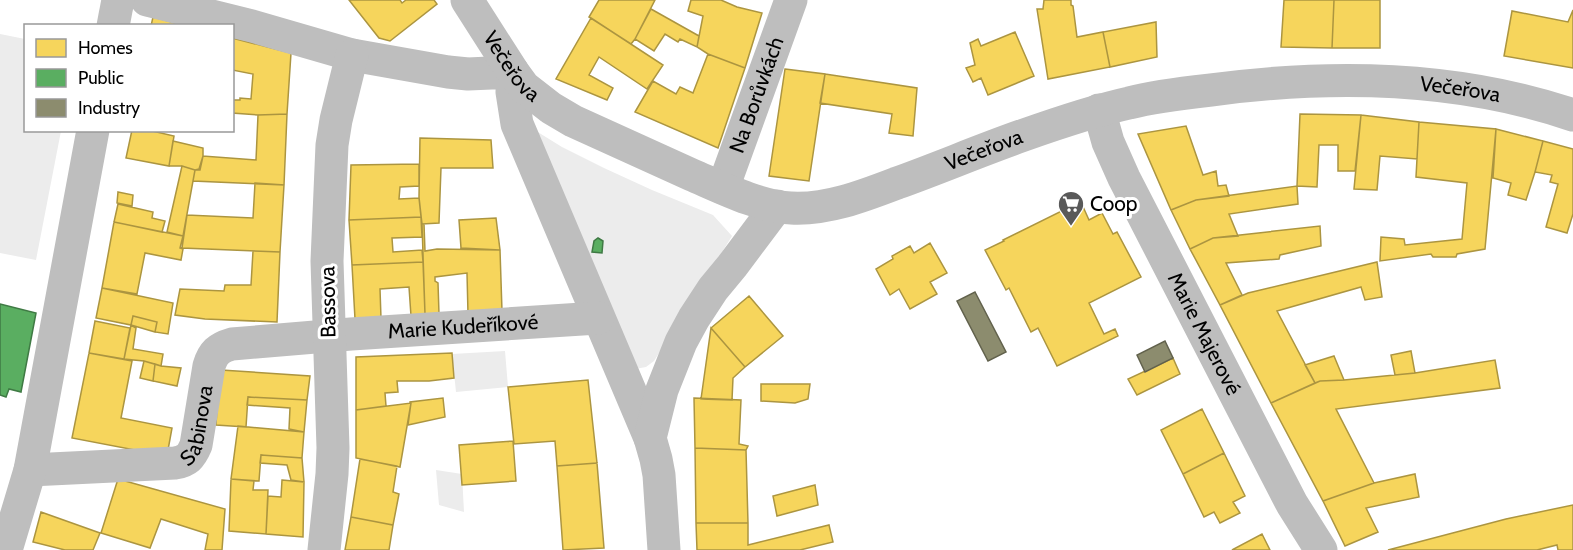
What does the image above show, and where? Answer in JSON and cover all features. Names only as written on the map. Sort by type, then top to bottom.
[{"type":"street","points":[[113,24],[118,0]]},
{"type":"street","points":[[147,0],[252,26],[352,55],[448,72],[468,74],[513,72],[512,92],[517,124],[650,438],[659,476],[664,550]]},
{"type":"street","name":"Večeřova","points":[[467,0],[524,87],[550,108],[573,121],[723,188],[788,208],[833,204],[869,194],[1021,136],[1100,110],[1210,90],[1281,82],[1326,80],[1401,83],[1454,88],[1520,100],[1573,115]]},
{"type":"street","name":"Na Borůvkách","points":[[723,188],[790,0]]},
{"type":"street","name":"Bassova","points":[[324,550],[333,448],[327,261],[332,145],[352,55]]},
{"type":"street","name":"Marie Majerové","points":[[1100,110],[1108,142],[1124,178],[1292,504],[1322,550]]},
{"type":"street","points":[[6,550],[10,499],[30,470],[93,132]]},
{"type":"street","points":[[650,438],[662,390],[690,325],[713,289],[777,206]]},
{"type":"street","name":"Marie Kudeříkové","points":[[329,336],[598,318]]},
{"type":"street","name":"Sabinova","points":[[30,470],[175,464],[186,461],[192,455],[196,445],[212,355],[221,347],[232,344],[329,336]]},
{"type":"shaded area","points":[[0,34],[24,39],[24,132],[61,132],[36,260],[0,253]]},
{"type":"shaded area","points":[[528,126],[562,147],[604,168],[713,215],[732,236],[654,361],[646,367],[635,369]]},
{"type":"shaded area","points":[[505,351],[508,387],[456,392],[452,354]]},
{"type":"shaded area","points":[[436,470],[462,474],[464,512],[439,505]]},
{"type":"building: Homes","points":[[349,0],[400,0],[402,3],[406,0],[434,0],[437,4],[390,41],[379,38]]},
{"type":"building: Homes","points":[[599,0],[655,0],[631,44],[589,17]]},
{"type":"building: Homes","points":[[691,0],[721,0],[737,7],[762,13],[745,68],[708,54],[697,47],[703,16],[688,11]]},
{"type":"building: Homes","points":[[1044,0],[1071,0],[1077,37],[1103,32],[1110,67],[1048,79],[1037,9],[1043,9]]},
{"type":"building: Homes","points":[[1284,0],[1334,0],[1332,48],[1281,47]]},
{"type":"building: Homes","points":[[1334,0],[1380,0],[1380,48],[1332,48]]},
{"type":"building: Homes","points":[[651,9],[699,36],[697,47],[680,39],[678,42],[665,34],[654,51],[635,39]]},
{"type":"building: Homes","points":[[1573,10],[1573,68],[1504,56],[1512,11],[1568,22]]},
{"type":"building: Homes","points":[[153,17],[179,24],[151,24]]},
{"type":"building: Homes","points":[[591,18],[663,65],[647,89],[599,57],[589,75],[613,88],[607,100],[556,79]]},
{"type":"building: Homes","points":[[1156,22],[1157,57],[1110,67],[1103,32]]},
{"type":"building: Homes","points":[[1015,32],[1034,76],[988,95],[981,78],[973,82],[966,68],[975,65],[970,43],[978,39],[981,46]]},
{"type":"building: Homes","points":[[234,39],[291,53],[287,114],[234,113],[234,100],[251,99],[253,74],[234,70]]},
{"type":"building: Homes","points":[[708,54],[745,68],[718,148],[635,112],[653,81],[676,94],[680,87],[693,93]]},
{"type":"building: Homes","points":[[785,69],[825,74],[809,181],[769,176]]},
{"type":"building: Homes","points":[[825,74],[917,88],[913,136],[889,133],[892,114],[820,103]]},
{"type":"building: Homes","points":[[287,114],[284,185],[193,181],[195,170],[200,170],[203,156],[256,160],[258,115]]},
{"type":"building: Homes","points":[[1300,114],[1361,115],[1355,171],[1338,171],[1338,145],[1319,145],[1317,187],[1297,186]]},
{"type":"building: Homes","points":[[1361,115],[1419,122],[1417,159],[1380,156],[1377,190],[1354,189]]},
{"type":"building: Homes","points":[[1419,122],[1496,129],[1485,249],[1457,254],[1456,257],[1433,257],[1431,254],[1380,261],[1381,237],[1404,239],[1405,245],[1462,239],[1467,183],[1416,177]]},
{"type":"building: Homes","points":[[1186,126],[1203,175],[1216,171],[1218,186],[1226,185],[1229,196],[1196,200],[1171,210],[1138,134]]},
{"type":"building: Homes","points":[[1496,129],[1543,141],[1526,200],[1508,195],[1511,183],[1493,178]]},
{"type":"building: Homes","points":[[132,132],[157,132],[174,136],[169,166],[126,158]]},
{"type":"building: Homes","points":[[420,138],[491,140],[493,168],[441,168],[439,223],[422,224],[419,197]]},
{"type":"building: Homes","points":[[173,141],[203,148],[199,169],[169,166]]},
{"type":"building: Homes","points":[[1543,141],[1573,149],[1573,214],[1567,233],[1546,227],[1558,184],[1550,182],[1552,175],[1535,172]]},
{"type":"building: Homes","points":[[419,164],[419,186],[400,187],[399,199],[419,198],[421,217],[349,220],[351,165]]},
{"type":"building: Homes","points":[[182,166],[195,170],[183,236],[167,232]]},
{"type":"building: Homes","points":[[255,183],[284,185],[280,252],[182,248],[187,215],[253,218]]},
{"type":"building: Homes","points":[[1297,186],[1298,204],[1229,214],[1238,236],[1213,238],[1190,249],[1171,210],[1196,200]]},
{"type":"building: Homes","points":[[118,192],[133,195],[132,206],[117,203]]},
{"type":"building: Homes","points":[[1080,200],[1089,220],[1102,213],[1113,234],[1117,232],[1141,277],[1089,303],[1104,334],[1115,329],[1118,336],[1057,366],[1038,328],[1031,332],[1009,288],[1006,290],[985,250]]},
{"type":"building: Homes","points":[[118,204],[153,212],[152,218],[165,221],[162,232],[114,222]]},
{"type":"building: Homes","points":[[421,217],[422,237],[392,238],[393,252],[422,250],[423,262],[352,265],[349,220]]},
{"type":"building: Homes","points":[[496,218],[500,250],[461,248],[459,220]]},
{"type":"building: Homes","points":[[114,222],[183,236],[180,248],[183,249],[181,260],[145,253],[137,294],[102,288]]},
{"type":"building: Homes","points":[[422,224],[424,224],[425,251],[437,249],[500,250],[502,311],[468,314],[467,273],[435,277],[438,283],[439,314],[425,314]]},
{"type":"building: Homes","points":[[1320,226],[1321,246],[1280,255],[1279,259],[1226,263],[1242,295],[1220,305],[1190,249],[1213,238]]},
{"type":"building: Homes","points":[[930,243],[947,273],[930,282],[937,294],[910,309],[899,289],[890,295],[876,269],[893,259],[892,256],[910,246],[914,253]]},
{"type":"building: Homes","points":[[253,251],[280,252],[277,322],[205,319],[175,315],[180,289],[224,291],[225,285],[251,285]]},
{"type":"building: Homes","points":[[423,262],[425,314],[411,316],[409,287],[380,289],[381,318],[355,319],[352,265]]},
{"type":"building: Homes","points":[[1377,262],[1382,297],[1365,300],[1361,287],[1277,311],[1315,383],[1271,403],[1220,305],[1248,293]]},
{"type":"building: Homes","points":[[102,288],[173,303],[168,334],[155,332],[157,322],[133,316],[131,325],[96,318]]},
{"type":"building: Homes","points":[[749,296],[783,336],[745,367],[711,328]]},
{"type":"building: Homes","points":[[133,316],[157,322],[155,332],[131,325]]},
{"type":"building: Homes","points":[[95,321],[130,328],[124,359],[89,353]]},
{"type":"building: Homes","points":[[131,325],[136,328],[133,349],[163,354],[161,366],[124,359]]},
{"type":"building: Homes","points":[[711,328],[745,367],[733,378],[732,400],[701,399]]},
{"type":"building: Homes","points":[[1411,351],[1415,373],[1395,375],[1391,355]]},
{"type":"building: Homes","points":[[89,353],[132,361],[121,418],[172,428],[168,450],[161,455],[72,438]]},
{"type":"building: Homes","points":[[452,353],[454,378],[397,381],[398,392],[385,393],[386,406],[356,410],[356,357]]},
{"type":"building: Homes","points":[[1334,356],[1344,380],[1315,383],[1305,365]]},
{"type":"building: Homes","points":[[1173,358],[1180,374],[1137,395],[1128,379]]},
{"type":"building: Homes","points":[[1495,360],[1500,388],[1336,409],[1374,483],[1323,501],[1271,403],[1320,381],[1415,373]]},
{"type":"building: Homes","points":[[144,361],[155,364],[153,381],[140,378]]},
{"type":"building: Homes","points":[[155,364],[181,368],[177,386],[153,381]]},
{"type":"building: Homes","points":[[221,370],[310,376],[307,400],[248,397],[246,427],[216,425],[219,372]]},
{"type":"building: Homes","points":[[588,380],[597,463],[557,466],[555,441],[514,444],[508,387]]},
{"type":"building: Homes","points":[[761,384],[810,384],[808,399],[795,403],[761,401]]},
{"type":"building: Homes","points":[[248,397],[307,400],[304,432],[289,429],[290,408],[247,405]]},
{"type":"building: Homes","points":[[443,398],[445,417],[408,425],[410,402]]},
{"type":"building: Homes","points":[[694,398],[741,400],[739,444],[748,446],[746,450],[695,448]]},
{"type":"building: Homes","points":[[411,403],[400,467],[356,458],[356,410]]},
{"type":"building: Homes","points":[[1202,409],[1224,453],[1183,474],[1161,430]]},
{"type":"building: Homes","points":[[238,426],[304,432],[302,458],[261,455],[259,481],[231,479]]},
{"type":"building: Homes","points":[[513,441],[516,481],[462,485],[459,445]]},
{"type":"building: Homes","points":[[695,448],[746,450],[748,523],[696,523]]},
{"type":"building: Homes","points":[[1224,453],[1245,496],[1233,502],[1240,513],[1220,523],[1214,512],[1204,517],[1183,474]]},
{"type":"building: Homes","points":[[261,455],[302,458],[304,482],[291,480],[287,465],[260,463]]},
{"type":"building: Homes","points":[[360,459],[397,466],[393,492],[399,494],[393,525],[351,517]]},
{"type":"building: Homes","points":[[597,463],[604,548],[563,550],[557,466]]},
{"type":"building: Homes","points":[[1415,474],[1419,497],[1366,508],[1378,532],[1345,546],[1323,501],[1374,483]]},
{"type":"building: Homes","points":[[118,479],[225,509],[222,550],[205,550],[208,534],[161,519],[150,548],[101,533]]},
{"type":"building: Homes","points":[[231,479],[254,481],[253,490],[268,490],[266,534],[229,531]]},
{"type":"building: Homes","points":[[282,480],[304,482],[303,537],[266,534],[268,496],[281,497]]},
{"type":"building: Homes","points":[[815,485],[818,505],[777,516],[773,496]]},
{"type":"building: Homes","points":[[1573,505],[1573,550],[1558,550],[1557,545],[1537,550],[1388,550],[1506,519]]},
{"type":"building: Homes","points":[[41,512],[100,533],[93,550],[65,550],[33,542]]},
{"type":"building: Homes","points":[[351,517],[393,525],[389,550],[345,550]]},
{"type":"building: Homes","points":[[696,523],[748,523],[748,545],[829,525],[833,542],[800,550],[697,550]]},
{"type":"building: Homes","points":[[1262,534],[1270,550],[1232,550]]},
{"type":"building: Public","points":[[598,238],[603,241],[602,253],[592,252],[594,241]]},
{"type":"building: Public","points":[[0,304],[36,313],[21,392],[9,389],[6,397],[0,395]]},
{"type":"building: Industry","points":[[975,292],[1006,352],[988,361],[957,301]]},
{"type":"building: Industry","points":[[1165,341],[1173,358],[1145,372],[1137,355]]},
{"type":"place","name":"Coop","points":[[1071,227]]}]
